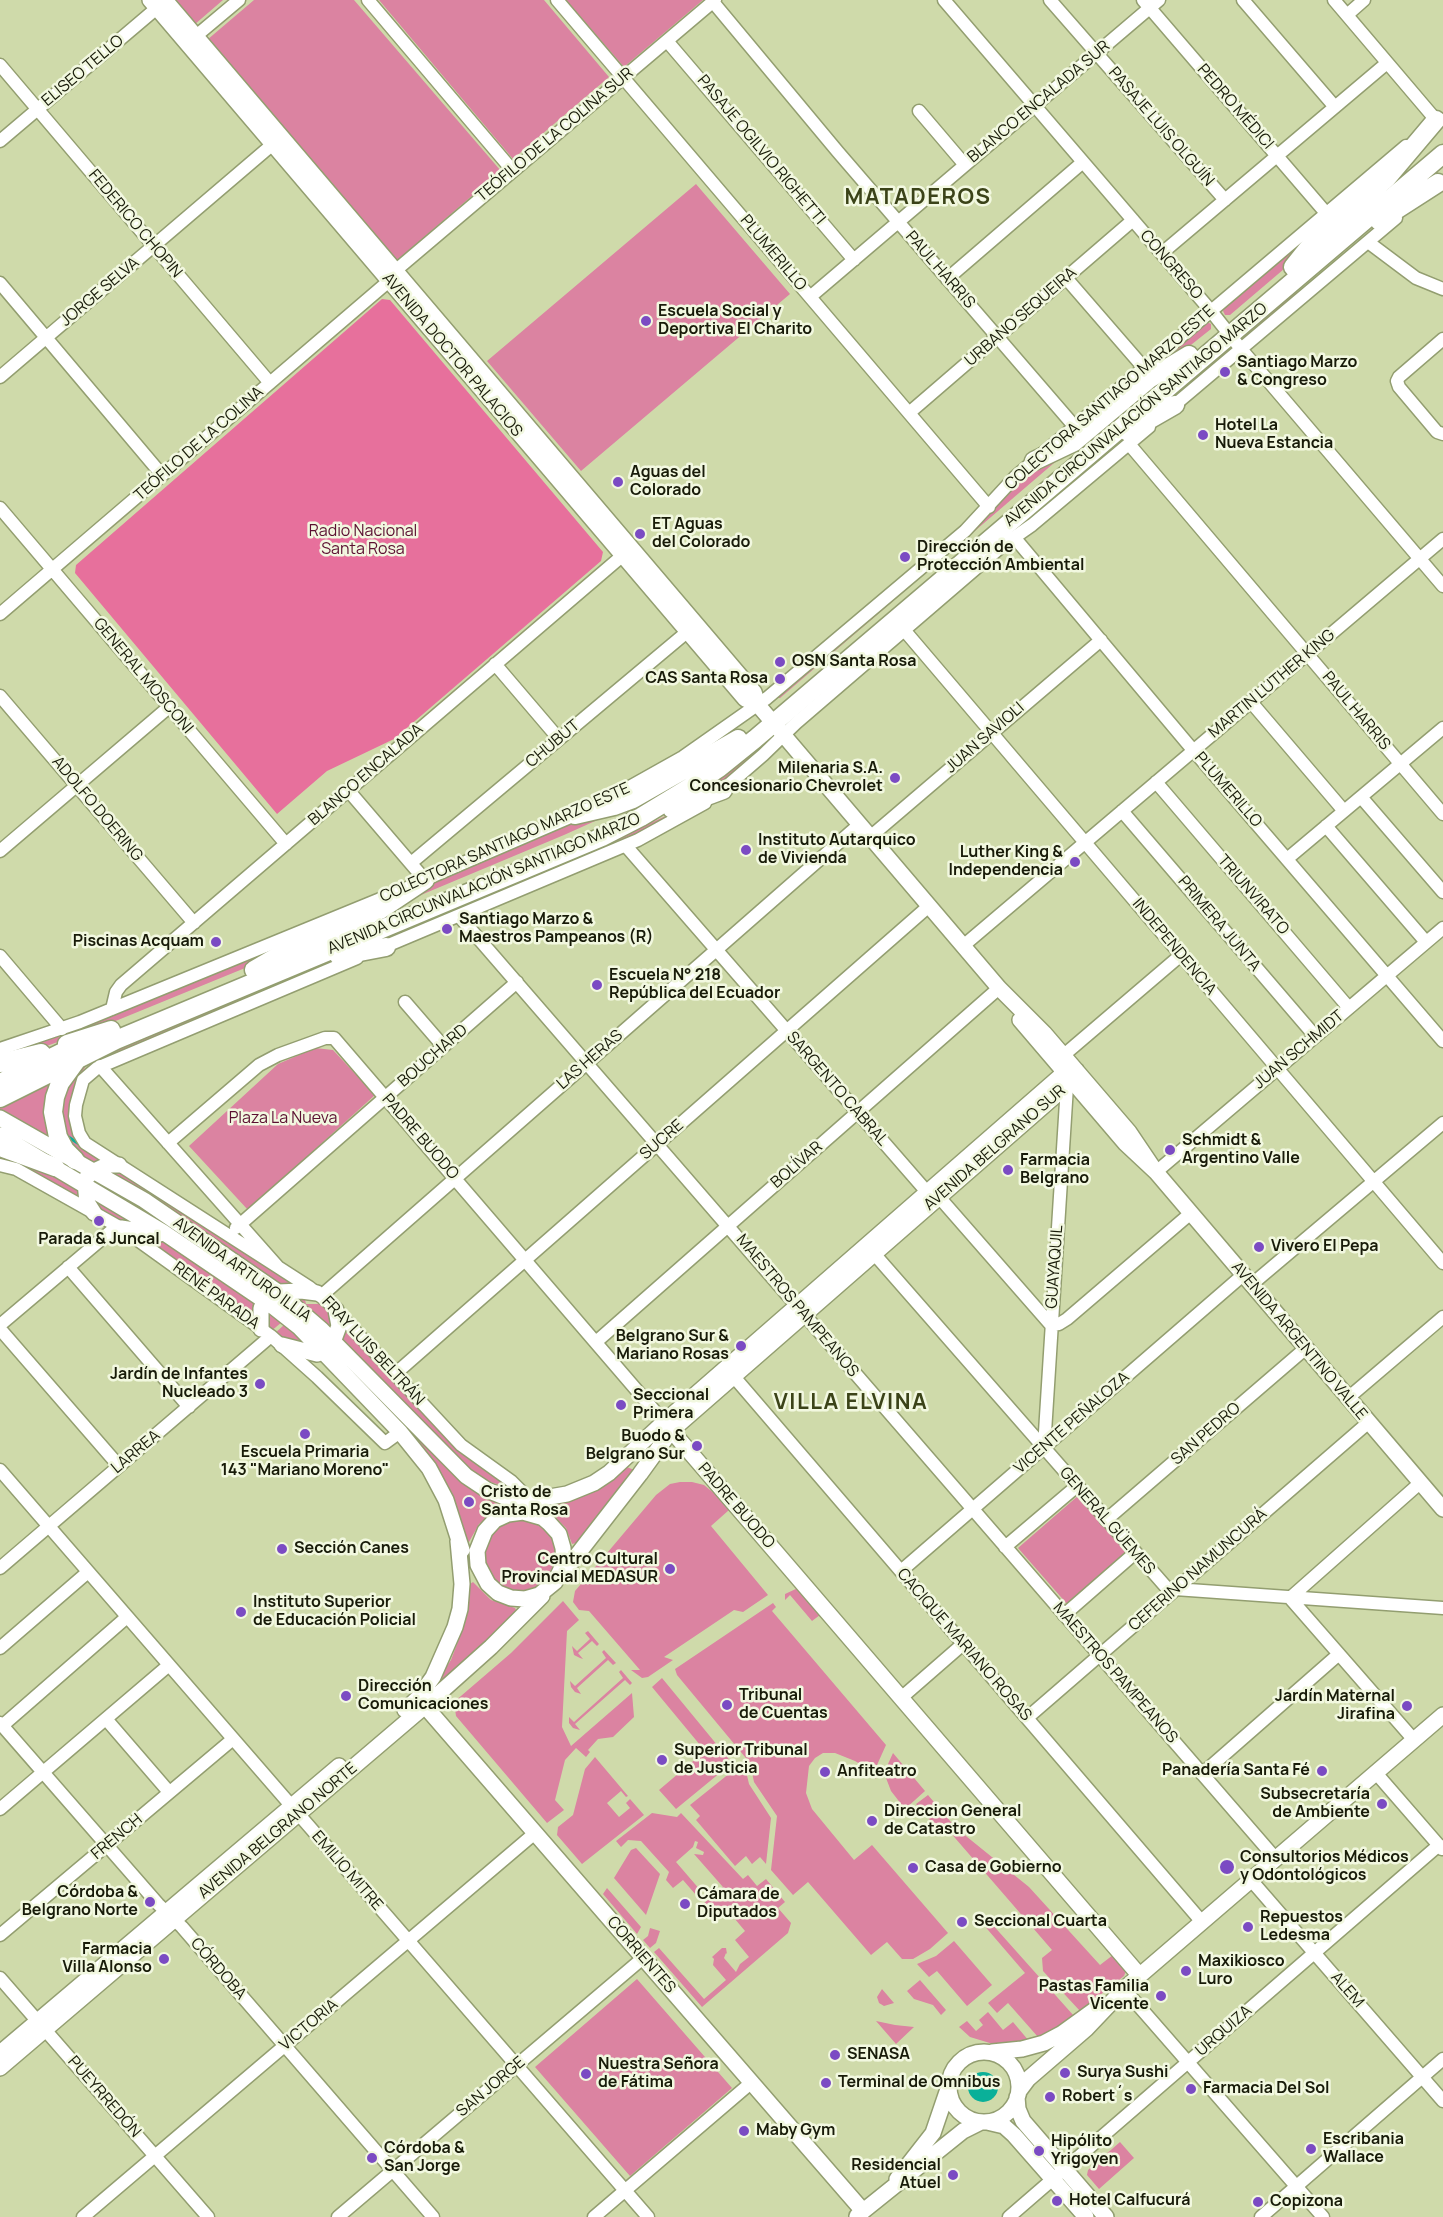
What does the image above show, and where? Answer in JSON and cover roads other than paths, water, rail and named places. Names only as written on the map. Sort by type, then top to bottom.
[{"type":"highway","points":[[1293,267],[1319,237],[1387,178],[1439,117]]},
{"type":"highway","name":"AVENIDA CIRCUNVALACIÓN SANTIAGO MARZO","points":[[0,1098],[81,1056],[616,831],[719,768],[770,719],[1189,356],[1231,337],[1293,267],[1443,139]]},
{"type":"highway","name":"AVENIDA CIRCUNVALACIÓN SANTIAGO MARZO","points":[[0,1083],[111,1030],[612,819],[673,784],[770,719],[1010,532],[1258,311],[1443,154]]},
{"type":"highway","points":[[1258,311],[1298,288],[1383,218],[1440,181]]},
{"type":"highway","points":[[1034,461],[1071,444],[1149,379],[1189,356]]},
{"type":"highway","points":[[1010,532],[1126,433],[1175,405]]},
{"type":"highway","points":[[575,815],[633,800],[738,739]]},
{"type":"highway","points":[[535,865],[585,852],[675,808],[723,790]]},
{"type":"highway","points":[[254,970],[295,946],[383,908],[426,880]]},
{"type":"highway","points":[[216,999],[254,991],[339,956],[386,947]]},
{"type":"highway","points":[[0,1063],[34,1055],[111,1030]]},
{"type":"highway","points":[[75,1160],[65,1150],[58,1137],[53,1122],[53,1107],[54,1097],[63,1077],[81,1056]]},
{"type":"highway","points":[[0,1147],[55,1167]]},
{"type":"main road","name":"AVENIDA DOCTOR PALACIOS","points":[[159,2],[196,36],[277,141]]},
{"type":"main road","name":"AVENIDA DOCTOR PALACIOS","points":[[159,2],[692,628],[745,699],[770,719]]},
{"type":"main road","name":"AVENIDA ARGENTINO VALLE","points":[[770,719],[999,988],[1026,1027],[1066,1071],[1125,1143],[1156,1172],[1443,1509]]},
{"type":"main road","name":"AVENIDA BELGRANO SUR","points":[[508,1514],[528,1503],[576,1491],[602,1478],[623,1462],[668,1426],[933,1195],[1066,1071]]},
{"type":"main road","name":"AVENIDA ARTURO ILLIA","points":[[0,1118],[153,1206],[272,1297],[329,1347],[460,1470],[480,1486],[528,1503],[559,1534],[564,1563],[553,1585],[539,1595],[518,1599],[505,1596],[488,1584],[470,1563],[458,1541],[449,1509],[429,1468],[329,1347]]},
{"type":"main road","name":"AVENIDA ARTURO ILLIA","points":[[0,1135],[272,1297]]},
{"type":"main road","points":[[94,1213],[88,1204],[85,1185],[87,1177],[109,1164],[119,1165]]},
{"type":"main road","points":[[119,1227],[152,1232],[172,1238]]},
{"type":"main road","points":[[319,1295],[306,1291],[272,1297],[260,1310],[272,1337],[315,1353],[329,1347],[339,1324],[336,1310]]},
{"type":"main road","name":"AVENIDA BELGRANO SUR","points":[[553,1585],[640,1474],[668,1426]]},
{"type":"main road","name":"PADRE BUODO","points":[[668,1426],[1140,1976]]},
{"type":"main road","points":[[488,1584],[478,1565],[477,1551],[481,1537],[495,1520],[508,1514],[530,1513],[544,1518]]},
{"type":"main road","name":"AVENIDA BELGRANO NORTE","points":[[462,1584],[481,1537]]},
{"type":"main road","name":"AVENIDA BELGRANO NORTE","points":[[422,1702],[452,1636],[460,1609],[462,1584],[458,1541]]},
{"type":"main road","name":"AVENIDA BELGRANO NORTE","points":[[0,2068],[41,2026],[422,1702],[491,1647],[553,1585]]},
{"type":"main road","name":"CORRIENTES","points":[[422,1702],[752,2082],[863,2215]]},
{"type":"main road","points":[[863,2215],[890,2188],[933,2133],[951,2075],[960,2061],[969,2055],[1022,2049],[1053,2039],[1124,1989],[1443,1715]]},
{"type":"main road","points":[[890,2188],[917,2170],[963,2131],[1004,2116],[1012,2108],[1018,2094],[1030,2077],[1086,2029],[1124,1989]]},
{"type":"main road","name":"AVENIDA BELGRANO NORTE","points":[[0,2053],[41,2026]]},
{"type":"main road","points":[[986,2052],[997,2055],[1010,2065],[1018,2080],[1018,2109],[1023,2121],[1086,2217]]},
{"type":"main road","points":[[949,2086],[950,2098],[960,2113],[970,2120],[1000,2125],[1011,2132],[1106,2217]]},
{"type":"street","points":[[196,36],[238,0]]},
{"type":"street","points":[[368,0],[513,171]]},
{"type":"street","name":"PLUMERILLO","points":[[557,0],[989,507]]},
{"type":"street","name":"CONGRESO","points":[[944,0],[1162,253],[1443,586]]},
{"type":"street","name":"PASAJE LUIS OLGUÍN","points":[[1050,0],[1225,200]]},
{"type":"street","points":[[1243,0],[1335,107]]},
{"type":"street","points":[[1334,0],[1387,63],[1439,117]]},
{"type":"street","points":[[1347,15],[1364,0]]},
{"type":"street","name":"TEÓFILO DE LA COLINA SUR","points":[[392,276],[714,1]]},
{"type":"street","name":"PAUL HARRIS","points":[[714,1],[898,222],[1075,427]]},
{"type":"street","name":"ELISEO TELLO","points":[[0,141],[159,2]]},
{"type":"street","name":"BLANCO ENCALADA SUR","points":[[810,297],[1096,53],[1150,3]]},
{"type":"street","name":"PEDRO MÉDICI","points":[[1150,3],[1326,213]]},
{"type":"street","name":"PASAJE OGILVIO RIGHETTI","points":[[667,40],[854,260]]},
{"type":"street","points":[[1162,253],[1387,63]]},
{"type":"street","name":"FEDERICO CHOPIN","points":[[0,65],[270,383]]},
{"type":"street","points":[[919,111],[965,165]]},
{"type":"street","name":"COLECTORA SANTIAGO MARZO ESTE","points":[[119,1165],[83,1141],[75,1116],[85,1077],[100,1066],[626,846],[688,813],[723,790],[770,719],[989,507],[1007,485],[1439,117]]},
{"type":"street","name":"JORGE SELVA","points":[[0,377],[277,141]]},
{"type":"street","points":[[947,279],[1083,162]]},
{"type":"street","name":"COLECTORA SANTIAGO MARZO ESTE","points":[[0,1049],[62,1029],[426,880],[575,815],[638,784],[713,738],[770,719],[905,631],[1010,532],[1129,444],[1175,405],[1231,337],[1368,242],[1440,181]]},
{"type":"street","name":"URBANO SEQUEIRA","points":[[909,413],[1133,220]]},
{"type":"street","points":[[1368,242],[1416,278],[1443,289]]},
{"type":"street","name":"TEÓFILO DE LA COLINA","points":[[0,614],[392,276]]},
{"type":"street","points":[[1066,278],[1144,368]]},
{"type":"street","points":[[0,283],[162,475]]},
{"type":"street","points":[[1443,339],[1397,381],[1438,433],[1443,434]]},
{"type":"street","name":"PAUL HARRIS","points":[[1129,444],[1443,814]]},
{"type":"street","name":"GENERAL MOSCONI","points":[[0,508],[286,844]]},
{"type":"street","name":"PLUMERILLO","points":[[1010,532],[1443,1041]]},
{"type":"street","name":"MARTIN LUTHER KING","points":[[963,946],[1443,538]]},
{"type":"street","name":"BLANCO ENCALADA","points":[[112,1009],[116,992],[121,985],[627,552]]},
{"type":"street","name":"CHUBUT","points":[[411,863],[692,628]]},
{"type":"street","name":"INDEPENDENCIA","points":[[905,631],[1443,1263]]},
{"type":"street","name":"JUAN SAVIOLI","points":[[870,837],[1101,640]]},
{"type":"street","points":[[495,664],[558,739]]},
{"type":"street","name":"ADOLFO DOERING","points":[[0,696],[194,923]]},
{"type":"street","points":[[1251,702],[1344,811]]},
{"type":"street","points":[[0,852],[169,706]]},
{"type":"street","points":[[1287,859],[1443,728]]},
{"type":"street","name":"TRIUNVIRATO","points":[[1156,782],[1349,1008]]},
{"type":"street","points":[[348,790],[426,880]]},
{"type":"street","points":[[1361,797],[1443,892]]},
{"type":"street","name":"PRIMERA JUNTA","points":[[1122,811],[1315,1036]]},
{"type":"street","name":"LAS HERAS","points":[[319,1295],[455,1179],[860,824]]},
{"type":"street","points":[[1326,826],[1426,942]]},
{"type":"street","name":"SARGENTO CABRAL","points":[[626,846],[857,1112],[1051,1325]]},
{"type":"street","name":"SUCRE","points":[[395,1374],[930,906]]},
{"type":"street","name":"MAESTROS PAMPEANOS","points":[[459,916],[1276,1859]]},
{"type":"street","name":"JUAN SCHMIDT","points":[[1156,1172],[1443,928]]},
{"type":"street","points":[[1066,1071],[1181,955]]},
{"type":"street","points":[[0,956],[62,1029]]},
{"type":"street","name":"BOUCHARD","points":[[228,1235],[517,982]]},
{"type":"street","name":"BOLÍVAR","points":[[596,1342],[999,988]]},
{"type":"street","points":[[405,1002],[443,1046]]},
{"type":"street","name":"PADRE BUODO","points":[[168,1143],[259,1065],[278,1055],[332,1037],[338,1041],[668,1426]]},
{"type":"street","name":"FRAY LUIS BELTRÁN","points":[[100,1066],[278,1267],[319,1295],[336,1310],[464,1448],[511,1482],[528,1503]]},
{"type":"street","name":"GUAYAQUIL","points":[[1044,1448],[1066,1071]]},
{"type":"street","name":"VICENTE PEÑALOZA","points":[[901,1571],[1044,1448],[1247,1280],[1374,1181],[1443,1123]]},
{"type":"street","name":"RENÉ PARADA","points":[[5,1165],[119,1227],[272,1337],[385,1443],[400,1432]]},
{"type":"street","points":[[119,1165],[278,1267]]},
{"type":"street","points":[[1051,1325],[1067,1320],[1191,1213]]},
{"type":"street","points":[[119,1227],[68,1267],[0,1327],[119,1466]]},
{"type":"street","name":"GENERAL GÜEMES","points":[[871,1249],[1162,1584],[1175,1590]]},
{"type":"street","points":[[68,1267],[189,1407]]},
{"type":"street","points":[[1348,1398],[1443,1317]]},
{"type":"street","name":"LARREA","points":[[0,1568],[272,1337]]},
{"type":"street","name":"SAN PEDRO","points":[[1106,1520],[1306,1348]]},
{"type":"street","name":"CACIQUE MARIANO ROSAS","points":[[730,1372],[1202,1922]]},
{"type":"street","name":"CEFERINO NAMUNCURÁ","points":[[1027,1718],[1369,1422]]},
{"type":"street","name":"EMILIO MITRE","points":[[0,1470],[648,2217]]},
{"type":"street","points":[[1290,1598],[1420,1483]]},
{"type":"street","points":[[1005,1547],[1077,1486]]},
{"type":"street","points":[[1064,1615],[1135,1553]]},
{"type":"street","points":[[0,1648],[88,1572]]},
{"type":"street","points":[[1175,1590],[1443,1608]]},
{"type":"street","points":[[1290,1598],[1414,1740]]},
{"type":"street","points":[[1,1724],[127,1617]]},
{"type":"street","points":[[901,1698],[963,1644]]},
{"type":"street","points":[[1202,1774],[1339,1654]]},
{"type":"street","points":[[0,1809],[169,1665]]},
{"type":"street","points":[[106,1719],[169,1792]]},
{"type":"street","name":"CÓRDOBA","points":[[1,1724],[433,2217]]},
{"type":"street","name":"FRENCH","points":[[0,1935],[233,1739]]},
{"type":"street","points":[[1376,1773],[1441,1848]]},
{"type":"street","name":"VICTORIA","points":[[83,2217],[535,1833]]},
{"type":"street","name":"URQUIZA","points":[[1010,2217],[1314,1953],[1441,1848]]},
{"type":"street","name":"ALEM","points":[[1251,1880],[1443,2101]]},
{"type":"street","name":"SAN JORGE","points":[[338,2217],[644,1958]]},
{"type":"street","name":"PUEYRREDÓN","points":[[0,1978],[208,2217]]},
{"type":"street","points":[[1124,1989],[1323,2217]]},
{"type":"street","points":[[1261,2217],[1443,2059]]},
{"type":"street","points":[[594,2217],[752,2082]]},
{"type":"water","points":[[983,2072],[993,2077],[998,2087],[993,2097],[983,2102],[973,2097],[968,2087],[973,2077]]},
{"type":"waterway","points":[[67,1136],[79,1144]]},
{"type":"place","name":"Escuela Social y Deportiva El Charito","points":[[646,321]]},
{"type":"place","name":"Santiago Marzo & Congreso","points":[[1225,372]]},
{"type":"place","name":"Hotel La Nueva Estancia","points":[[1203,435]]},
{"type":"place","name":"Aguas del Colorado","points":[[618,482]]},
{"type":"place","name":"ET Aguas del Colorado","points":[[640,534]]},
{"type":"place","name":"Dirección de Protección Ambiental","points":[[905,557]]},
{"type":"place","name":"OSN Santa Rosa","points":[[780,662]]},
{"type":"place","name":"CAS Santa Rosa","points":[[780,679]]},
{"type":"place","name":"Milenaria S.A. Concesionario Chevrolet","points":[[895,778]]},
{"type":"place","name":"Instituto Autarquico de Vivienda","points":[[746,850]]},
{"type":"place","name":"Luther King & Independencia","points":[[1075,862]]},
{"type":"place","name":"Santiago Marzo & Maestros Pampeanos (R)","points":[[447,929]]},
{"type":"place","name":"Piscinas Acquam","points":[[216,942]]},
{"type":"place","name":"Escuela N° 218 República del Ecuador","points":[[597,985]]},
{"type":"place","name":"Schmidt & Argentino Valle","points":[[1170,1150]]},
{"type":"place","name":"Farmacia Belgrano","points":[[1008,1170]]},
{"type":"place","name":"Parada & Juncal","points":[[99,1221]]},
{"type":"place","name":"Vivero El Pepa","points":[[1259,1247]]},
{"type":"place","name":"Belgrano Sur & Mariano Rosas","points":[[741,1346]]},
{"type":"place","name":"Jardín de Infantes Nucleado 3","points":[[260,1384]]},
{"type":"place","name":"Seccional Primera","points":[[621,1405]]},
{"type":"place","name":"Escuela Primaria 143 \"Mariano Moreno\"","points":[[305,1434]]},
{"type":"place","name":"Buodo & Belgrano Sur","points":[[697,1446]]},
{"type":"place","name":"Cristo de Santa Rosa","points":[[469,1502]]},
{"type":"place","name":"Sección Canes","points":[[282,1549]]},
{"type":"place","name":"Centro Cultural Provincial MEDASUR","points":[[670,1569]]},
{"type":"place","name":"Instituto Superior de Educación Policial","points":[[241,1612]]},
{"type":"place","name":"Dirección Comunicaciones","points":[[346,1696]]},
{"type":"place","name":"Tribunal de Cuentas","points":[[727,1705]]},
{"type":"place","name":"Jardín Maternal Jirafina","points":[[1407,1706]]},
{"type":"place","name":"Superior Tribunal de Justicia","points":[[662,1760]]},
{"type":"place","name":"Panadería Santa Fé","points":[[1322,1771]]},
{"type":"place","name":"Anfiteatro","points":[[825,1772]]},
{"type":"place","name":"Subsecretaría de Ambiente","points":[[1382,1804]]},
{"type":"place","name":"Direccion General de Catastro","points":[[872,1821]]},
{"type":"place","name":"Consultorios Médicos y Odontológicos","points":[[1227,1867]]},
{"type":"place","name":"Casa de Gobierno","points":[[913,1868]]},
{"type":"place","name":"Córdoba & Belgrano Norte","points":[[150,1902]]},
{"type":"place","name":"Cámara de Diputados","points":[[685,1904]]},
{"type":"place","name":"Seccional Cuarta","points":[[962,1922]]},
{"type":"place","name":"Repuestos Ledesma","points":[[1248,1927]]},
{"type":"place","name":"Farmacia Villa Alonso","points":[[164,1959]]},
{"type":"place","name":"Maxikiosco Luro","points":[[1186,1971]]},
{"type":"place","name":"Pastas Familia Vicente","points":[[1161,1996]]},
{"type":"place","name":"SENASA","points":[[835,2055]]},
{"type":"place","name":"Surya Sushi","points":[[1065,2073]]},
{"type":"place","name":"Nuestra Señora de Fátima","points":[[586,2074]]},
{"type":"place","name":"Terminal de Omnibus","points":[[826,2083]]},
{"type":"place","name":"Farmacia Del Sol","points":[[1191,2089]]},
{"type":"place","name":"Robert´s","points":[[1050,2097]]},
{"type":"place","name":"Maby Gym","points":[[744,2131]]},
{"type":"place","name":"Escribania Wallace","points":[[1311,2149]]},
{"type":"place","name":"Hipólito Yrigoyen","points":[[1039,2151]]},
{"type":"place","name":"Córdoba & San Jorge","points":[[372,2158]]},
{"type":"place","name":"Residencial Atuel","points":[[953,2175]]},
{"type":"place","name":"Hotel Calfucurá","points":[[1057,2201]]},
{"type":"place","name":"Copizona","points":[[1258,2202]]},
{"type":"district","name":"MATADEROS","points":[[918,198]]},
{"type":"district","name":"VILLA ELVINA","points":[[851,1403]]},
{"type":"park label","name":"Radio Nacional Santa Rosa","points":[[363,541]]},
{"type":"park label","name":"Plaza La Nueva","points":[[283,1119]]}]
